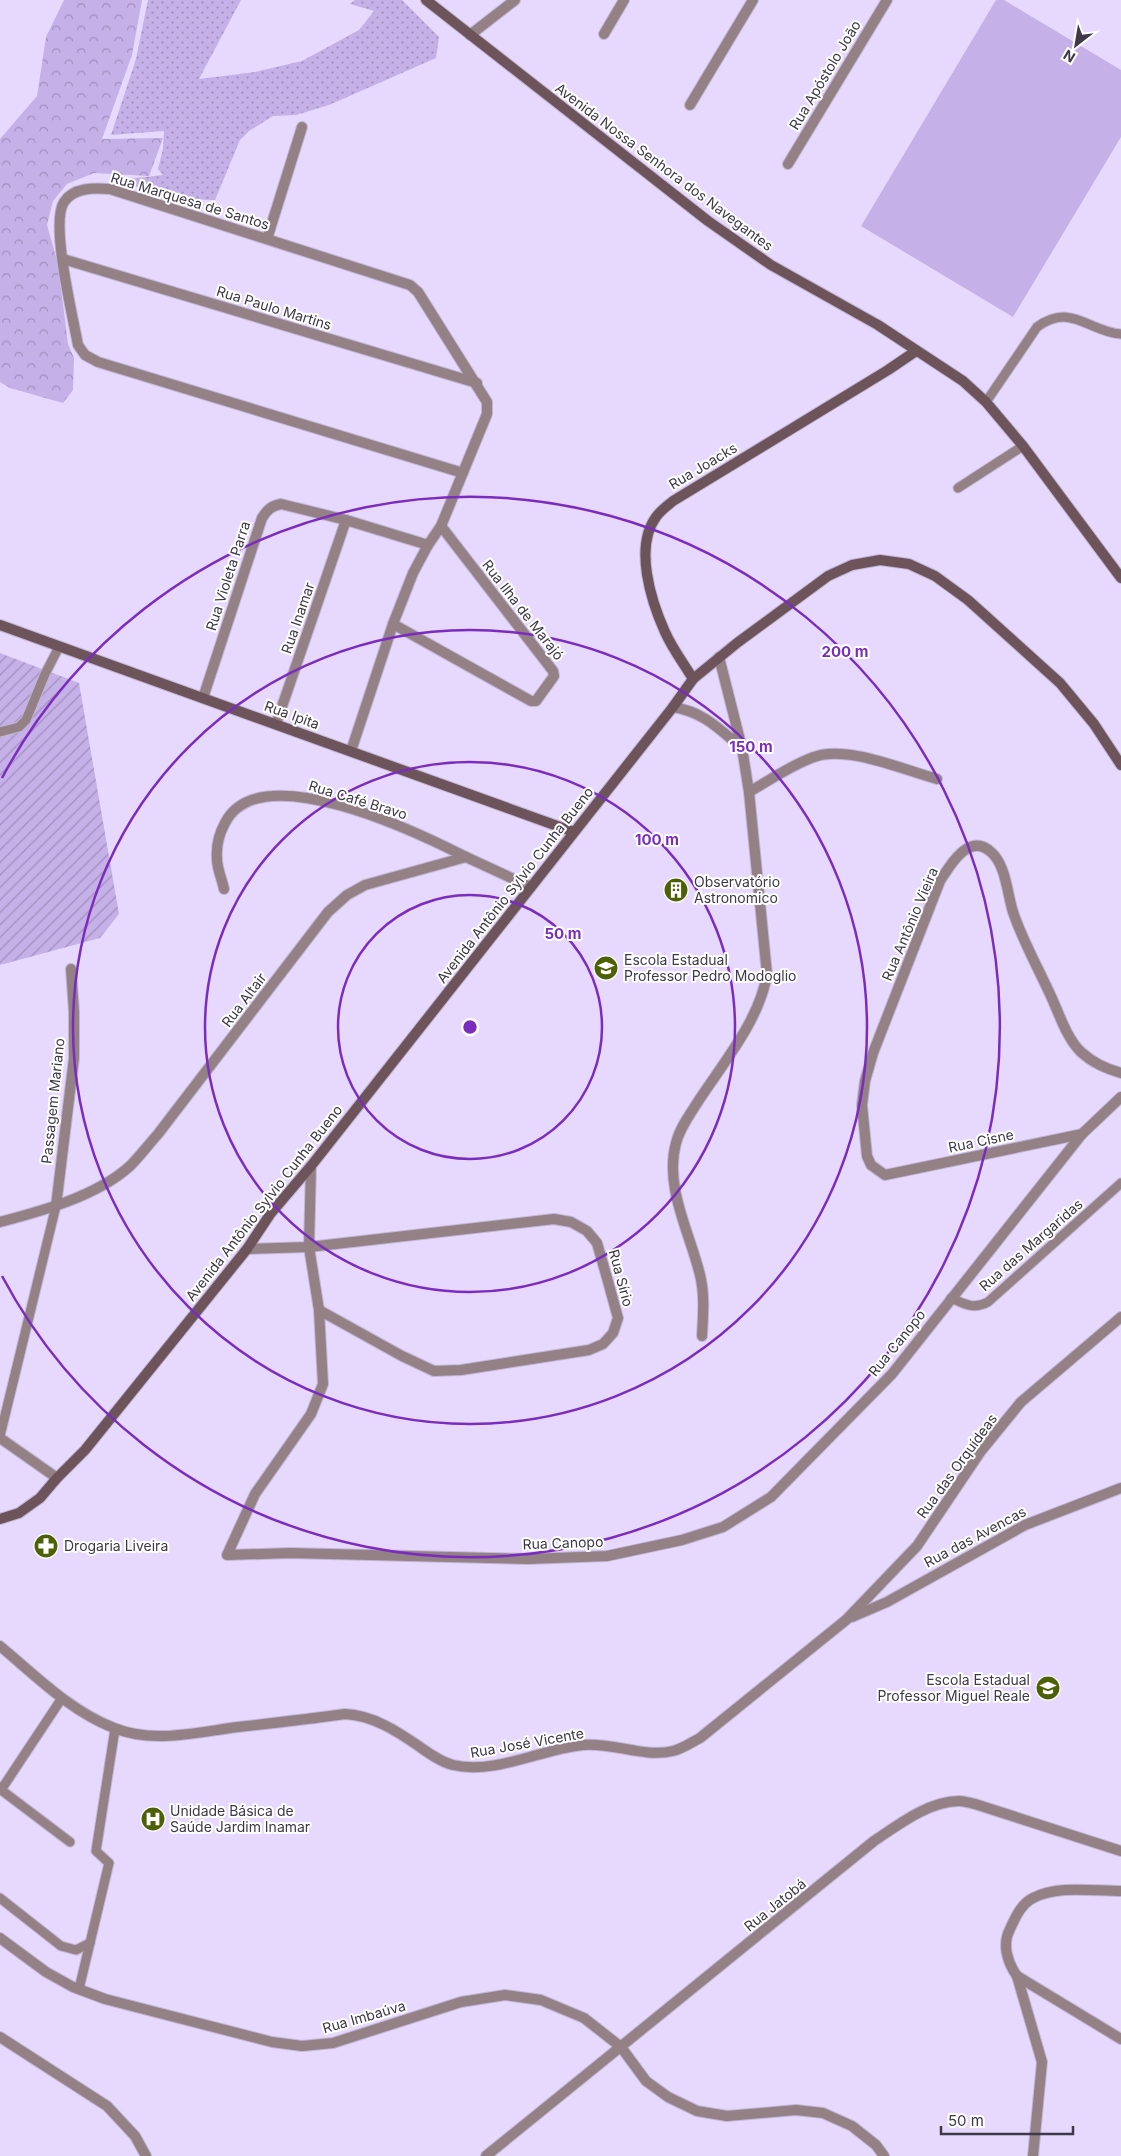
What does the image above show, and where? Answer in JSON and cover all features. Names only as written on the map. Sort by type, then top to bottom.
[{"type":"main road","name":"Avenida Nossa Senhora dos Navegantes","points":[[426,0],[708,221],[771,265],[878,325],[963,381],[986,402],[1023,446],[1121,578]]},
{"type":"main road","name":"Rua Joacks","points":[[693,679],[666,634],[652,599],[644,554],[648,532],[656,517],[673,501],[916,351]]},
{"type":"main road","name":"Avenida Antônio Sylvio Cunha Bueno","points":[[0,1519],[19,1513],[40,1498],[85,1450],[247,1249],[271,1213],[311,1166],[673,707],[693,679],[719,657],[828,576],[852,566],[880,560],[909,564],[935,576],[968,600],[1060,683],[1094,724],[1121,765]]},
{"type":"main road","name":"Rua Ipita","points":[[0,625],[574,832]]},
{"type":"street","points":[[470,36],[515,0]]},
{"type":"street","points":[[604,34],[624,0]]},
{"type":"street","points":[[690,105],[753,0]]},
{"type":"street","name":"Rua Apóstolo João","points":[[788,164],[887,0]]},
{"type":"street","points":[[267,239],[302,127]]},
{"type":"street","name":"Rua Marquesa de Santos","points":[[351,751],[393,624],[413,573],[428,544],[441,526],[487,414],[487,402],[418,292],[410,285],[110,189],[90,188],[76,192],[64,201],[59,212],[58,223],[78,345],[85,355],[98,362],[463,472]]},
{"type":"street","name":"Rua Paulo Martins","points":[[63,259],[476,383]]},
{"type":"street","name":"Rua Violeta Parra","points":[[203,698],[262,518],[266,511],[273,506],[281,504],[346,520],[428,544]]},
{"type":"street","name":"Rua Inamar","points":[[276,724],[346,520]]},
{"type":"street","name":"Rua Ilha de Marajó","points":[[393,624],[531,701],[536,701],[554,676],[553,671],[441,526]]},
{"type":"street","points":[[702,1336],[704,1303],[701,1277],[676,1192],[672,1168],[676,1142],[686,1120],[755,1012],[764,992],[767,974],[749,792],[742,748],[719,657]]},
{"type":"street","points":[[673,707],[690,710],[708,719],[742,748]]},
{"type":"street","points":[[749,792],[814,757],[834,754],[862,758],[937,779]]},
{"type":"street","name":"Rua Café Bravo","points":[[224,889],[217,862],[217,845],[228,815],[240,804],[258,798],[285,794],[316,798],[394,824],[430,839],[466,858]]},
{"type":"street","name":"Rua Antônio Vieira","points":[[885,1175],[871,1165],[866,1156],[862,1105],[865,1081],[873,1053],[940,881],[951,863],[961,852],[972,846],[982,846],[991,852],[1000,865],[1014,914],[1023,936],[1067,1031],[1079,1051],[1098,1066],[1121,1073]]},
{"type":"street","points":[[466,858],[531,887]]},
{"type":"street","name":"Rua Altair","points":[[0,1222],[56,1206],[100,1186],[129,1166],[158,1134],[328,912],[347,895],[365,885],[390,877],[466,858]]},
{"type":"street","name":"Passagem Mariano","points":[[56,1206],[74,1058],[74,1012],[71,969]]},
{"type":"street","name":"Rua Canopo","points":[[311,1166],[309,1247],[319,1310],[323,1384],[311,1414],[255,1494],[227,1555],[290,1554],[528,1559],[607,1556],[682,1540],[724,1527],[771,1496],[892,1374],[1082,1134],[1121,1097]]},
{"type":"street","name":"Rua Cisne","points":[[885,1175],[1082,1134]]},
{"type":"street","name":"Rua Sírio","points":[[247,1249],[309,1247],[554,1219],[571,1222],[587,1231],[597,1243],[618,1318],[613,1333],[603,1344],[589,1350],[461,1370],[434,1371],[402,1356],[319,1310]]},
{"type":"street","name":"Rua das Orquídeas","points":[[846,1620],[917,1546],[981,1451],[1021,1402],[1121,1317]]},
{"type":"street","points":[[0,1437],[57,1478]]},
{"type":"street","name":"Rua das Avencas","points":[[846,1620],[887,1602],[1025,1525],[1121,1488]]},
{"type":"street","name":"Rua José Vicente","points":[[2,1651],[86,1715],[115,1729],[144,1736],[177,1736],[345,1714],[359,1715],[400,1734],[450,1764],[469,1768],[489,1766],[585,1744],[649,1753],[673,1751],[700,1738],[846,1620]]},
{"type":"street","name":"Rua Jatobá","points":[[486,2156],[874,1841],[901,1823],[932,1807],[960,1801],[974,1804],[1121,1851]]},
{"type":"street","points":[[1033,2156],[1042,2062],[1017,1976],[1007,1958],[1006,1935],[1016,1914],[1031,1898],[1057,1891],[1121,1891]]},
{"type":"street","name":"Rua Imbaúva","points":[[0,1938],[46,1972],[104,1999],[253,2038],[302,2046],[333,2043],[461,2002],[505,1995],[541,2000],[584,2018],[622,2047],[646,2081],[668,2097],[697,2111],[727,2116],[796,2110],[823,2113],[852,2126],[876,2145],[884,2156]]},
{"type":"street","points":[[1017,1976],[1121,2039]]},
{"type":"street","points":[[0,2037],[107,2106],[135,2136],[146,2156]]},
{"type":"lane","points":[[986,402],[1036,327],[1047,320],[1056,317],[1080,319],[1111,332],[1121,334]]},
{"type":"lane","points":[[958,488],[1023,446]]},
{"type":"lane","points":[[0,732],[19,727],[26,720],[45,674],[59,647]]},
{"type":"lane","name":"Rua das Margaridas","points":[[951,1298],[971,1307],[979,1307],[988,1302],[1121,1183]]},
{"type":"lane","points":[[0,1437],[56,1206]]},
{"type":"lane","points":[[62,1698],[0,1790],[70,1842]]},
{"type":"lane","points":[[79,1989],[109,1863],[96,1851],[115,1729]]},
{"type":"lane","points":[[0,1898],[61,1946],[76,1950],[90,1943]]},
{"type":"green space","points":[[64,0],[142,0],[132,55],[102,139],[163,138],[149,176],[94,173],[67,184],[53,201],[47,225],[58,264],[68,344],[74,358],[73,390],[63,403],[10,388],[0,382],[0,139],[37,96],[46,37]]},
{"type":"green space","points":[[148,0],[241,0],[199,79],[255,72],[302,61],[359,30],[374,11],[350,4],[355,0],[402,0],[439,37],[436,58],[329,105],[296,115],[273,116],[249,131],[240,140],[215,200],[176,199],[120,180],[163,175],[158,169],[163,149],[164,131],[111,135],[136,59]]},
{"type":"green space","points":[[996,0],[1004,0],[1121,70],[1121,137],[1013,317],[861,226]]},
{"type":"green space","points":[[0,653],[79,683],[119,914],[100,938],[0,965]]},
{"type":"place","name":"Observatório Astronomico","points":[[676,890]]},
{"type":"place","name":"Escola Estadual Professor Pedro Modoglio","points":[[606,968]]},
{"type":"place","name":"Drogaria Liveira","points":[[46,1546]]},
{"type":"place","name":"Escola Estadual Professor Miguel Reale","points":[[1048,1688]]},
{"type":"place","name":"Unidade Básica de Saúde Jardim Inamar","points":[[153,1819]]}]
